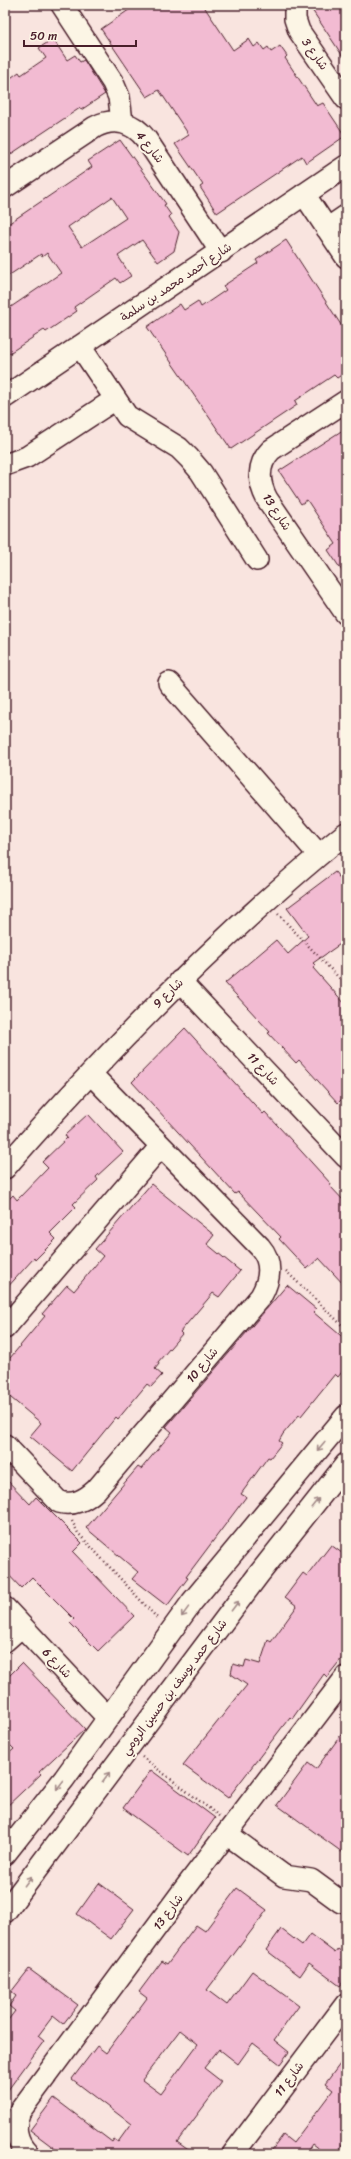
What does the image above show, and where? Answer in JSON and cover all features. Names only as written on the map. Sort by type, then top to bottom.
[{"type":"street","points":[[5,188],[94,127],[106,122],[122,122],[119,97],[113,83],[62,5]]},
{"type":"street","name":"شارع 3","points":[[295,5],[295,19],[299,31],[346,99]]},
{"type":"street","name":"شارع 4","points":[[122,122],[136,128],[146,139],[221,252]]},
{"type":"street","name":"شارع أحمد محمد بن سلمة","points":[[5,396],[221,252],[346,166]]},
{"type":"street","points":[[304,194],[346,257]]},
{"type":"street","points":[[327,228],[346,216]]},
{"type":"street","points":[[80,346],[114,400],[127,416],[179,448],[201,472],[256,560]]},
{"type":"street","points":[[5,465],[27,457],[114,400]]},
{"type":"street","name":"شارع 13","points":[[344,606],[267,499],[260,473],[262,462],[271,450],[346,401]]},
{"type":"street","points":[[169,683],[319,855]]},
{"type":"street","name":"شارع 9","points":[[5,1168],[91,1074],[180,981],[265,901],[346,833]]},
{"type":"street","name":"شارع 11","points":[[180,981],[346,1157]]},
{"type":"street","points":[[91,1074],[260,1247],[266,1257],[269,1270]]},
{"type":"street","points":[[5,1328],[161,1146]]},
{"type":"street","name":"شارع 10","points":[[64,1504],[78,1503],[96,1490],[261,1296],[268,1282],[269,1270]]},
{"type":"street","points":[[5,1854],[64,1779],[171,1632],[233,1553],[346,1416]]},
{"type":"street","points":[[5,1444],[53,1498],[64,1504]]},
{"type":"street","name":"شارع حمد يوسف بن حسين الرومي","points":[[5,1912],[259,1574],[346,1464]]},
{"type":"street","points":[[265,1514],[263,1524],[266,1532],[277,1540],[286,1539]]},
{"type":"street","points":[[233,1553],[244,1548],[255,1552],[261,1562],[259,1574]]},
{"type":"street","name":"شارع 6","points":[[5,1608],[108,1718]]},
{"type":"street","points":[[5,1642],[22,1626]]},
{"type":"street","name":"شارع 13","points":[[28,2154],[23,2149],[17,2135],[16,2121],[20,2111],[346,1677]]},
{"type":"street","points":[[230,1830],[284,1876],[311,1880],[341,1902]]},
{"type":"street","name":"شارع 11","points":[[233,2154],[344,2010]]},
{"type":"path","points":[[265,901],[340,980],[346,979]]},
{"type":"path","points":[[269,1270],[287,1271],[346,1329]]},
{"type":"path","points":[[64,1504],[78,1534],[171,1632]]},
{"type":"path","points":[[129,1746],[230,1830]]},
{"type":"building","points":[[136,5],[203,5],[233,50],[249,39],[254,47],[259,43],[264,50],[268,47],[271,52],[280,46],[287,56],[285,58],[317,106],[323,103],[345,136],[306,163],[302,156],[217,213],[200,187],[203,185],[175,144],[189,135],[159,90],[147,97],[101,29]]},
{"type":"building","points":[[320,5],[346,5],[346,61],[312,10]]},
{"type":"building","points":[[53,39],[67,60],[75,55],[80,62],[84,60],[105,94],[81,110],[80,108],[5,158],[5,82],[19,72],[21,75],[46,58],[39,48]]},
{"type":"building","points":[[120,140],[166,204],[164,205],[171,215],[169,217],[179,232],[174,251],[158,262],[142,240],[118,256],[131,276],[120,283],[116,278],[74,307],[77,311],[46,332],[44,330],[5,356],[5,311],[61,273],[47,253],[42,257],[41,254],[5,278],[5,226],[92,167],[88,161]],"holes":[[[112,197],[126,218],[82,247],[68,227]]]},
{"type":"building","points":[[286,240],[345,331],[342,334],[346,341],[346,372],[337,378],[334,375],[295,401],[297,405],[231,449],[147,327],[180,304],[184,310],[198,301],[201,307],[226,290],[223,286],[258,263],[256,260]]},
{"type":"building","points":[[346,428],[346,577],[328,550],[336,544],[307,500],[301,504],[279,471]]},
{"type":"building","points":[[335,872],[346,886],[346,940],[313,963],[316,966],[313,968],[346,1005],[346,1095],[338,1103],[299,1060],[296,1063],[225,983],[276,940],[288,954],[308,936],[287,908]]},
{"type":"building","points":[[185,1028],[263,1114],[265,1112],[292,1141],[346,1203],[346,1287],[319,1258],[307,1269],[279,1239],[281,1237],[238,1192],[235,1194],[132,1082]]},
{"type":"building","points":[[88,1114],[123,1152],[96,1177],[98,1180],[73,1204],[76,1207],[50,1233],[56,1239],[35,1260],[34,1258],[5,1290],[5,1203],[13,1195],[17,1200],[48,1168],[42,1162],[67,1138],[65,1135]]},
{"type":"building","points":[[151,1184],[214,1235],[207,1244],[240,1271],[219,1297],[213,1293],[180,1332],[182,1334],[158,1362],[159,1364],[155,1369],[162,1375],[151,1387],[147,1384],[118,1419],[116,1417],[72,1471],[30,1436],[41,1423],[5,1393],[5,1364],[45,1316],[42,1314],[67,1285],[74,1291],[103,1256],[95,1249]]},
{"type":"building","points":[[287,1285],[316,1309],[313,1312],[346,1340],[346,1367],[338,1377],[335,1374],[301,1416],[299,1415],[283,1434],[279,1441],[282,1443],[270,1458],[268,1457],[241,1494],[246,1497],[186,1577],[188,1578],[167,1606],[132,1579],[138,1572],[86,1528],[138,1467],[141,1469],[172,1432],[166,1427]]},
{"type":"building","points":[[5,1478],[30,1504],[36,1497],[82,1543],[73,1552],[134,1616],[98,1651],[70,1623],[74,1619],[32,1577],[21,1588],[5,1571]]},
{"type":"building","points":[[331,1545],[346,1556],[346,1653],[327,1677],[324,1674],[292,1719],[290,1717],[228,1798],[183,1765],[247,1685],[231,1674],[233,1664],[244,1667],[246,1660],[260,1664],[268,1640],[271,1642],[297,1606],[285,1597],[303,1573],[307,1576]]},
{"type":"building","points":[[22,1663],[85,1729],[39,1772],[41,1774],[5,1808],[5,1757],[14,1749],[5,1740],[5,1680]]},
{"type":"building","points":[[346,1728],[346,1855],[277,1805],[308,1763],[316,1769]]},
{"type":"building","points":[[151,1770],[215,1818],[188,1856],[123,1808]]},
{"type":"building","points":[[99,1883],[134,1909],[111,1939],[77,1914]]},
{"type":"building","points":[[237,1888],[267,1910],[207,1990],[227,2005],[252,1971],[299,2006],[274,2040],[289,2052],[280,2064],[253,2043],[238,2064],[219,2049],[204,2068],[222,2082],[177,2142],[194,2154],[62,2154],[30,2130],[54,2098],[112,2142],[114,2139],[118,2142],[131,2124],[72,2079],[97,2046],[106,2053],[147,1998],[139,1992],[162,1961],[167,1964],[196,1925],[205,1931]],"holes":[[[180,2030],[198,2044],[161,2094],[142,2080]]]},
{"type":"building","points":[[281,1929],[302,1945],[310,1934],[335,1953],[338,1949],[346,1955],[346,1978],[340,1986],[309,1963],[300,1976],[266,1950]]},
{"type":"building","points":[[29,1969],[78,2005],[63,2024],[53,2016],[38,2036],[44,2041],[5,2094],[5,2024],[15,2011],[9,2006],[16,1996],[11,1992]]},
{"type":"building","points":[[346,2056],[346,2140],[335,2154],[326,2154],[312,2144],[306,2153],[307,2154],[269,2154],[283,2135],[293,2143],[333,2090],[325,2084]]}]
